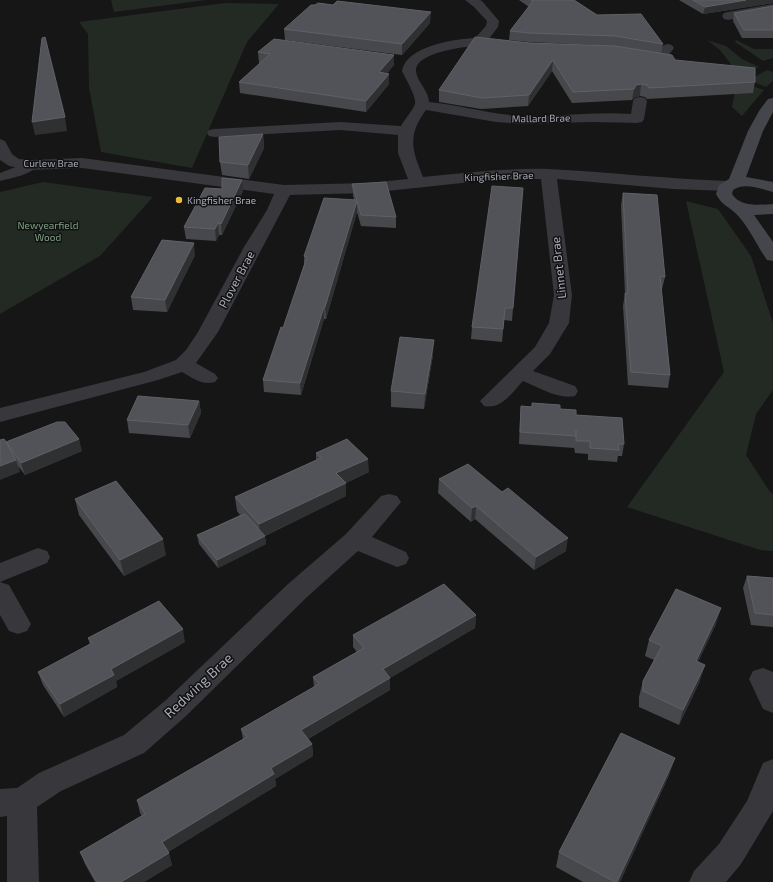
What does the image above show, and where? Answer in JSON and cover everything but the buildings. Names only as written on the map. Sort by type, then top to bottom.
[{"type":"street","points":[[742,0],[767,9]]},
{"type":"street","points":[[479,42],[492,27],[493,21],[480,2]]},
{"type":"street","points":[[728,16],[767,9]]},
{"type":"street","points":[[417,182],[406,153],[406,131],[413,116],[422,105],[422,97],[416,88],[409,71],[412,62],[423,55],[447,46],[466,42],[479,42],[516,47]]},
{"type":"street","points":[[644,55],[663,53],[674,61]]},
{"type":"street","points":[[397,60],[412,62]]},
{"type":"street","points":[[635,134],[640,101]]},
{"type":"street","points":[[771,252],[739,207],[730,188],[763,115],[773,102]]},
{"type":"street","name":"Mallard Brae","points":[[422,105],[440,107],[488,117],[521,120],[587,117],[637,119]]},
{"type":"street","points":[[266,113],[268,129]]},
{"type":"street","points":[[214,133],[340,126],[406,131]]},
{"type":"street","points":[[751,141],[760,165],[773,187]]},
{"type":"street","name":"Curlew Brae","points":[[0,144],[4,156],[15,163],[31,165],[82,163],[111,166]]},
{"type":"street","name":"Kingfisher Brae","points":[[111,166],[245,186],[284,190],[368,188],[500,174],[548,174],[730,188]]},
{"type":"street","name":"Linnet Brae","points":[[491,401],[543,350],[559,323],[563,295],[548,174]]},
{"type":"street","points":[[730,188],[754,182],[773,187]]},
{"type":"street","name":"Plover Brae","points":[[0,415],[151,376],[183,364],[193,354],[208,332],[253,247],[275,210],[284,190]]},
{"type":"street","points":[[739,207],[757,210],[773,210],[770,227],[771,252]]},
{"type":"street","points":[[183,364],[208,378]]},
{"type":"street","points":[[520,373],[568,391]]},
{"type":"street","name":"Redwing Brae","points":[[23,882],[11,802],[50,782],[134,744],[176,708],[297,591],[355,540],[389,502]]},
{"type":"street","points":[[355,540],[396,558]]},
{"type":"street","points":[[0,573],[38,557]]},
{"type":"street","points":[[0,592],[18,624]]},
{"type":"street","points":[[705,882],[730,854],[759,808],[773,772]]},
{"type":"lane","points":[[0,177],[17,172],[31,165]]},
{"type":"green space","points":[[111,0],[206,0],[114,12]]},
{"type":"green space","points":[[225,3],[279,4],[247,42],[192,168],[101,152],[89,88],[88,34],[79,22]]},
{"type":"green space","points":[[707,40],[726,46],[742,59],[759,67],[740,76],[720,50]]},
{"type":"green space","points":[[736,40],[754,49],[773,49],[773,58],[763,61],[735,42]]},
{"type":"green space","points":[[767,70],[773,72],[773,81],[766,87],[749,80]]},
{"type":"green space","points":[[737,81],[764,90],[742,116],[732,107]]},
{"type":"green space","name":"Newyearfield Wood","points":[[43,182],[153,197],[100,256],[0,314],[0,192]]},
{"type":"green space","points":[[686,201],[718,209],[751,256],[773,323],[773,390],[756,414],[746,455],[770,492],[773,494],[773,551],[760,550],[627,507],[724,372]]},
{"type":"place","name":"Kingfisher Brae","points":[[179,200]]}]
